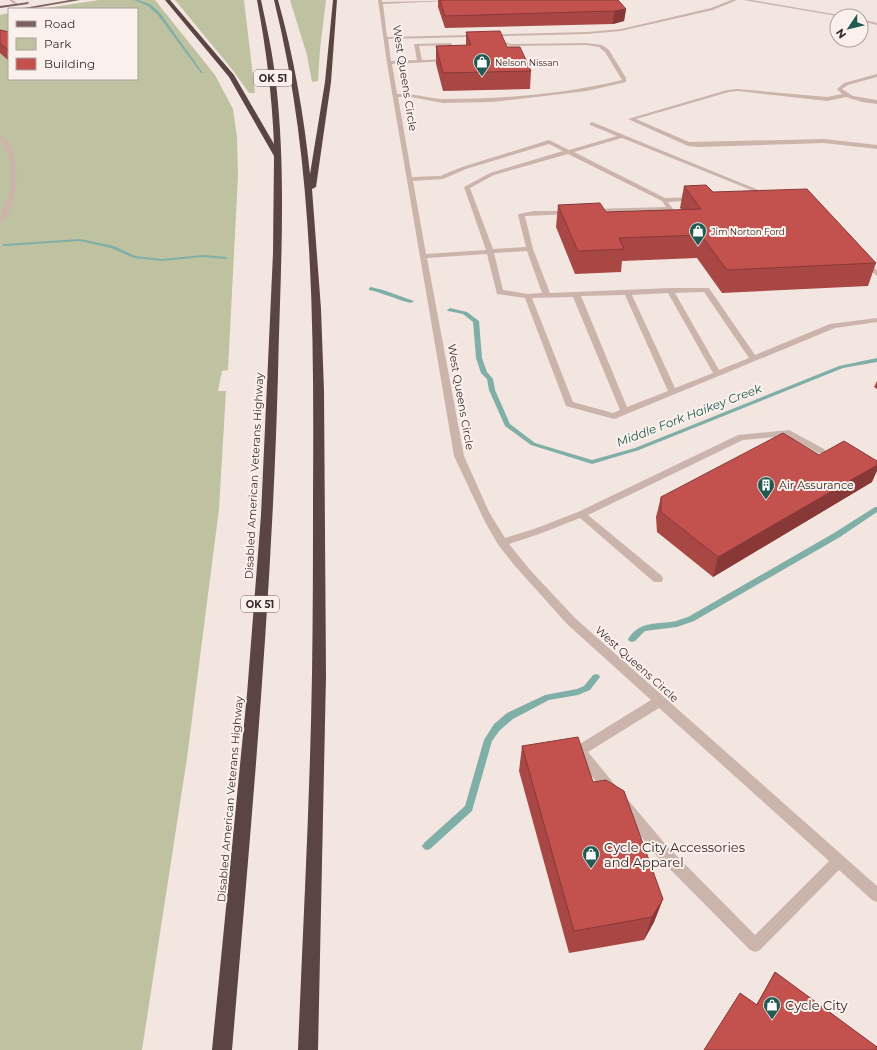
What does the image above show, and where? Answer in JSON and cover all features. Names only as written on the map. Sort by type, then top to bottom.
[{"type":"highway","points":[[167,0],[232,76],[278,157]]},
{"type":"highway","name":"Disabled American Veterans Highway","points":[[222,1050],[264,561],[273,394],[278,157],[274,85],[265,26],[258,0]]},
{"type":"highway","name":"OK 51","points":[[276,0],[282,23],[303,138],[310,206],[319,392],[319,676],[308,1050]]},
{"type":"highway","points":[[310,206],[328,82],[335,0]]},
{"type":"main road","points":[[0,7],[45,0]]},
{"type":"main road","points":[[26,8],[78,0]]},
{"type":"street","points":[[11,0],[16,4]]},
{"type":"street","points":[[381,1],[465,0]]},
{"type":"street","points":[[386,38],[587,33],[621,30],[712,9],[735,0]]},
{"type":"street","points":[[745,0],[829,14]]},
{"type":"street","name":"West Queens Circle","points":[[381,1],[389,63],[459,456],[477,498],[503,542],[532,579],[571,621],[877,895]]},
{"type":"street","points":[[794,8],[798,4]]},
{"type":"street","points":[[395,96],[410,96],[443,101],[498,99],[587,90],[624,81],[624,78],[607,51],[600,46],[586,44],[512,45],[491,40],[484,35]]},
{"type":"street","points":[[420,60],[416,45],[450,44],[453,59]]},
{"type":"street","points":[[512,45],[516,52]]},
{"type":"street","points":[[389,63],[453,59],[459,57]]},
{"type":"street","points":[[877,75],[842,86],[839,89],[845,94],[877,102]]},
{"type":"street","points":[[845,94],[827,99],[738,90],[729,91],[631,119],[688,144],[698,145],[824,141],[877,147]]},
{"type":"street","points":[[592,124],[772,197],[757,197]]},
{"type":"street","points":[[622,136],[492,174],[467,187],[490,251],[500,292],[528,296],[547,296],[670,290],[706,290],[753,358]]},
{"type":"street","points":[[0,137],[10,152],[14,164],[15,178],[6,213],[0,222]]},
{"type":"street","points":[[410,179],[441,178],[464,168],[549,142],[570,151],[664,200],[670,209],[587,211]]},
{"type":"street","points":[[664,200],[703,199]]},
{"type":"street","points":[[547,296],[530,249],[521,216],[534,213],[580,212]]},
{"type":"street","points":[[423,256],[530,249]]},
{"type":"street","points":[[861,258],[865,264],[877,274]]},
{"type":"street","points":[[670,290],[717,373]]},
{"type":"street","points":[[627,292],[673,392]]},
{"type":"street","points":[[576,294],[625,412]]},
{"type":"street","points":[[528,296],[570,404],[614,416],[833,326],[877,320]]},
{"type":"street","points":[[503,542],[538,531],[581,514],[741,437],[789,433],[821,451]]},
{"type":"street","points":[[581,514],[658,579]]},
{"type":"street","points":[[660,701],[579,750],[661,850],[755,945],[838,860]]},
{"type":"green space","points":[[99,0],[155,0],[215,75],[233,109],[237,137],[238,176],[228,370],[222,371],[218,391],[226,391],[219,509],[187,758],[142,1050],[0,1050],[0,15],[8,13],[8,80],[138,80],[138,8],[47,8]]},
{"type":"green space","points":[[175,0],[244,0],[255,93],[249,93],[231,68]]},
{"type":"green space","points":[[290,0],[326,0],[318,81],[312,82],[307,55]]},
{"type":"building","points":[[440,0],[618,0],[626,9],[614,11],[445,16]]},
{"type":"building","points":[[0,30],[8,32],[8,50],[0,43]]},
{"type":"building","points":[[500,31],[507,47],[520,47],[531,71],[443,73],[436,46],[471,45],[466,32]]},
{"type":"building","points":[[706,185],[713,192],[807,189],[876,263],[727,270],[701,235],[619,238],[624,249],[578,251],[558,205],[600,203],[606,212],[701,209],[684,186]]},
{"type":"building","name":"Air Assurance","points":[[783,433],[819,455],[844,441],[877,461],[877,465],[718,557],[661,512],[661,497]]},
{"type":"building","name":"Cycle City Accessories and Apparel","points":[[578,737],[593,782],[606,780],[624,791],[663,899],[652,917],[574,931],[522,746]]},
{"type":"building","points":[[775,972],[877,1047],[877,1050],[704,1050],[740,993],[757,1005]]},
{"type":"waterway","points":[[135,0],[149,5],[159,14],[202,72]]},
{"type":"waterway","name":"Middle Fork Haikey Creek","points":[[4,245],[80,240],[112,247],[134,257],[162,260],[203,256],[226,258]]},
{"type":"waterway","name":"Middle Fork Haikey Creek","points":[[371,289],[411,301]]},
{"type":"waterway","name":"Middle Fork Haikey Creek","points":[[450,310],[465,313],[476,321],[479,358],[484,373],[490,379],[492,390],[507,425],[533,444],[592,462],[637,449],[841,367],[877,360]]},
{"type":"waterway","points":[[632,639],[642,629],[677,624],[691,619],[837,535],[877,509]]},
{"type":"waterway","points":[[427,846],[469,808],[488,740],[497,727],[510,716],[548,697],[578,692],[587,688],[596,677]]},
{"type":"place","name":"Nelson Nissan","points":[[482,77]]},
{"type":"place","name":"Jim Norton Ford","points":[[698,246]]},
{"type":"place","name":"Air Assurance","points":[[766,500]]},
{"type":"place","name":"Cycle City Accessories and Apparel","points":[[591,869]]},
{"type":"place","name":"Cycle City","points":[[772,1020]]}]
